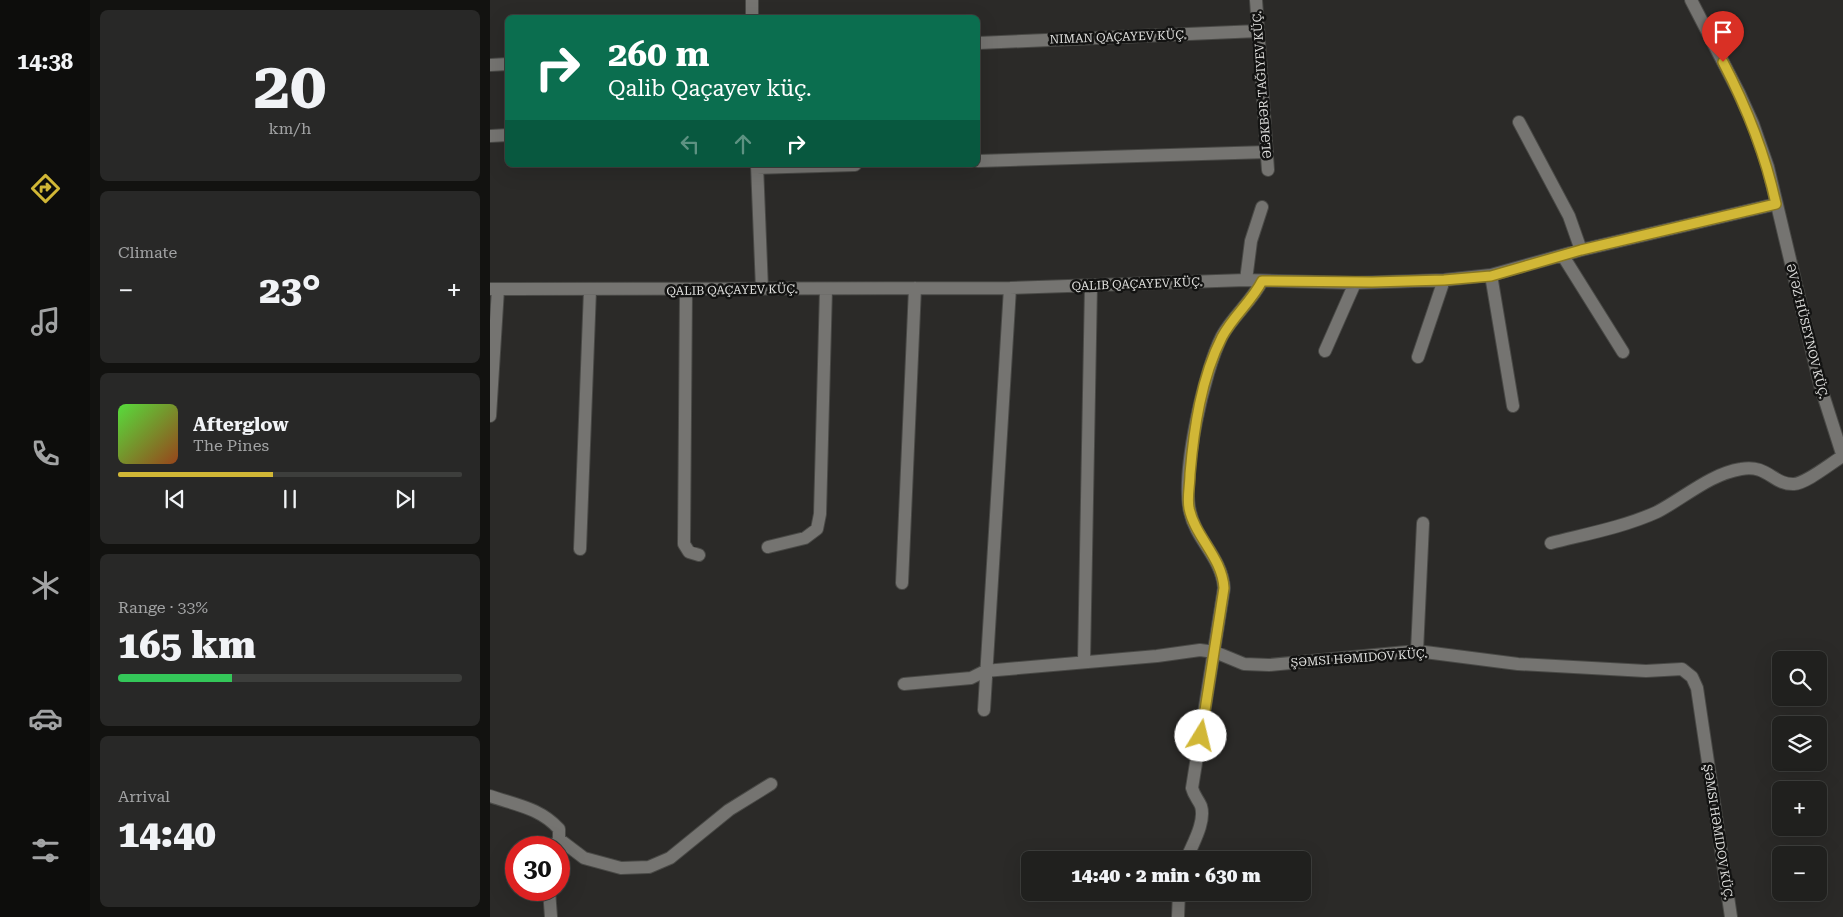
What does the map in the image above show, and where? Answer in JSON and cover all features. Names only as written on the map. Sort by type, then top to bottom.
[{"type":"street","points":[[752,0],[752,15]]},
{"type":"street","points":[[1256,0],[1268,170]]},
{"type":"street","name":"ƏVƏZ HÜSEYNOV KÜÇ.","points":[[1692,0],[1753,124],[1768,167],[1820,385],[1843,456]]},
{"type":"street","name":"NIMAN QAÇAYEV KÜÇ.","points":[[980,43],[1258,31]]},
{"type":"street","points":[[490,65],[505,64]]},
{"type":"street","points":[[1519,122],[1569,216],[1581,250]]},
{"type":"street","points":[[490,136],[505,135]]},
{"type":"street","points":[[980,161],[1267,152]]},
{"type":"street","points":[[757,167],[762,290]]},
{"type":"street","name":"QALIB QAÇAYEV KÜÇ.","points":[[494,289],[762,290],[1010,288],[1246,280],[1355,283],[1444,280],[1491,276],[1581,250],[1776,204]]},
{"type":"street","points":[[1246,280],[1251,241],[1262,207]]},
{"type":"street","points":[[1563,256],[1623,352]]},
{"type":"street","points":[[1491,276],[1513,406]]},
{"type":"street","points":[[1418,357],[1444,280]]},
{"type":"street","points":[[1189,851],[1198,828],[1201,812],[1192,788],[1222,612],[1224,578],[1218,563],[1190,514],[1188,502],[1193,442],[1205,381],[1222,337],[1262,281]]},
{"type":"street","points":[[1325,351],[1355,283]]},
{"type":"street","points":[[1084,662],[1091,285]]},
{"type":"street","points":[[902,584],[915,288]]},
{"type":"street","points":[[984,710],[1010,288]]},
{"type":"street","points":[[490,416],[494,289]]},
{"type":"street","points":[[768,547],[804,538],[817,529],[820,514],[826,289]]},
{"type":"street","points":[[580,549],[590,290]]},
{"type":"street","points":[[686,290],[684,544],[688,552],[699,555]]},
{"type":"street","points":[[1551,543],[1632,521],[1655,512],[1725,474],[1742,468],[1760,468],[1781,482],[1795,484],[1818,473],[1843,456]]},
{"type":"street","points":[[1417,651],[1423,523]]},
{"type":"street","name":"ŞƏMSI HƏMIDOV KÜÇ.","points":[[904,684],[971,678],[985,671],[1200,650],[1215,652],[1244,664],[1269,665],[1417,651],[1518,664],[1646,671],[1670,668],[1682,669],[1689,673],[1697,688],[1731,917]]},
{"type":"street","points":[[570,850],[584,858],[621,868],[649,867],[670,858],[728,810],[772,784]]},
{"type":"street","points":[[490,796],[538,810],[559,828],[557,836]]},
{"type":"street","points":[[550,901],[551,917]]},
{"type":"street","points":[[1178,917],[1179,901]]},
{"type":"route","points":[[1201,736],[1222,612],[1224,578],[1218,563],[1190,514],[1188,502],[1193,442],[1205,381],[1222,337],[1262,281],[1355,283],[1444,280],[1491,276],[1581,250],[1776,204],[1768,167],[1753,124],[1723,62]]}]
